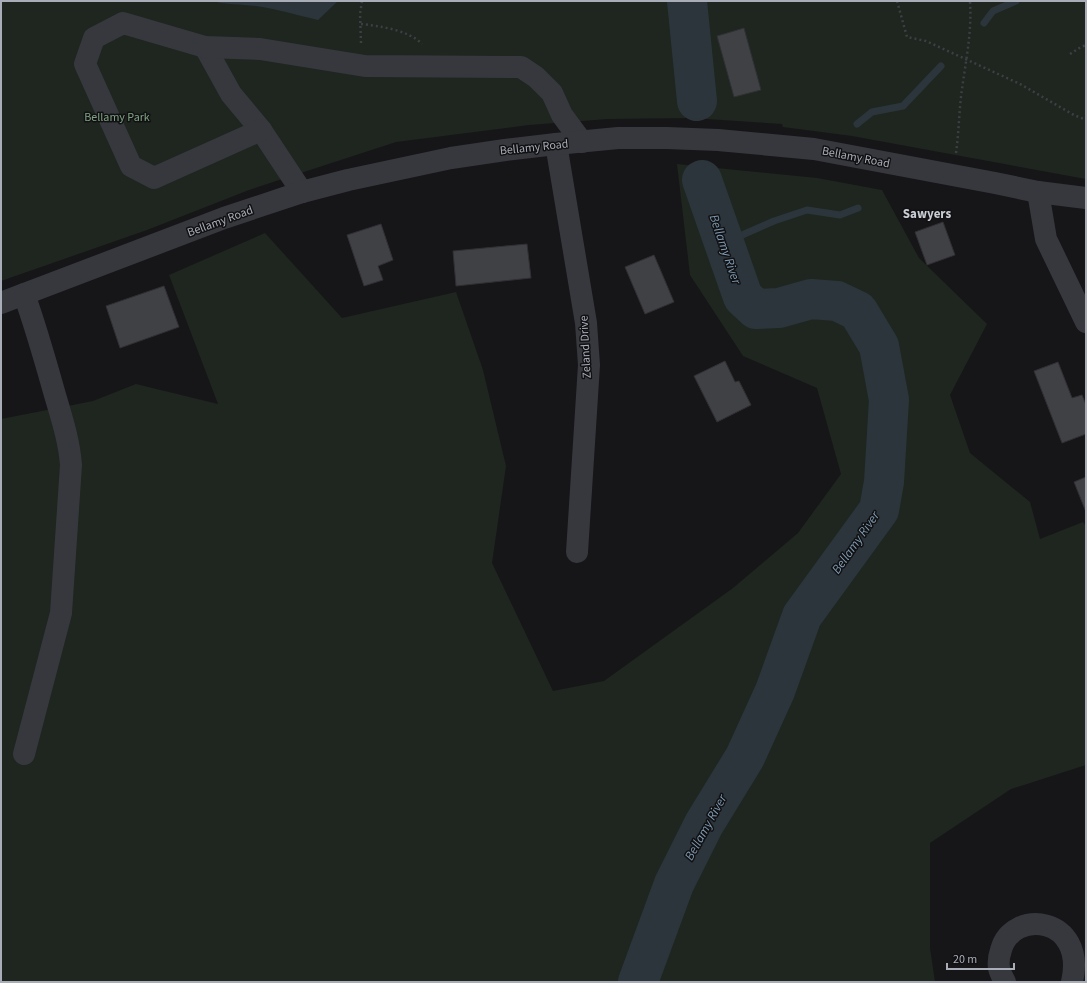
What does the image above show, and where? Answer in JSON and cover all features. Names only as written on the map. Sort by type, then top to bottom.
[{"type":"street","points":[[261,130],[154,178],[131,166],[85,64],[94,38],[123,23],[205,47],[260,49],[365,66],[521,67],[536,77],[552,93],[562,115],[582,142]]},
{"type":"street","points":[[205,47],[231,94],[261,130],[302,192]]},
{"type":"street","name":"Bellamy Road","points":[[1,303],[224,218],[302,192],[348,180],[451,158],[505,150],[618,138],[718,140],[814,149],[1038,192],[1086,198]]},
{"type":"street","name":"Zeland Drive","points":[[556,144],[586,323],[589,365],[577,552]]},
{"type":"street","points":[[1038,192],[1046,239],[1086,322]]},
{"type":"street","points":[[24,294],[34,322],[64,426],[70,448],[71,465],[61,613],[24,754]]},
{"type":"street","points":[[1005,982],[999,968],[999,957],[1003,943],[1011,934],[1024,926],[1039,924],[1052,925],[1058,928],[1063,931],[1073,942],[1077,956],[1076,971],[1072,982]]},
{"type":"path","points":[[362,1],[360,14],[362,38]]},
{"type":"path","points":[[897,1],[907,37],[926,41],[1020,84],[1074,115],[1086,120]]},
{"type":"path","points":[[953,176],[962,91],[967,60],[971,11],[970,1]]},
{"type":"path","points":[[361,24],[374,25],[410,35],[421,42],[428,52],[431,66]]},
{"type":"path","points":[[1070,54],[1086,45]]},
{"type":"green space","name":"Bellamy Park","points":[[1,1],[1086,1],[1086,179],[852,136],[783,127],[782,124],[691,118],[608,119],[529,125],[396,142],[249,190],[147,230],[1,281]]},
{"type":"green space","points":[[677,164],[817,178],[882,190],[919,258],[987,324],[950,395],[970,453],[1030,502],[1040,539],[1083,522],[1086,526],[1086,765],[1011,789],[930,843],[930,948],[935,982],[1,982],[1,419],[93,401],[136,384],[218,404],[169,275],[265,233],[342,318],[456,292],[483,370],[506,466],[492,563],[553,691],[604,681],[733,588],[798,533],[841,474],[817,388],[743,356],[690,275]]},
{"type":"shaded area","points":[[212,1],[338,1],[318,20],[264,7]]},
{"type":"building","points":[[744,28],[761,90],[734,97],[717,36]]},
{"type":"building","points":[[943,222],[955,255],[927,265],[915,232]]},
{"type":"building","points":[[381,224],[393,260],[378,266],[383,280],[364,286],[347,235]]},
{"type":"building","points":[[527,244],[531,278],[456,286],[453,251]]},
{"type":"building","points":[[654,255],[674,302],[645,314],[625,267]]},
{"type":"building","points":[[164,286],[179,327],[120,348],[106,306]]},
{"type":"building","points":[[725,361],[735,382],[739,381],[751,405],[717,422],[694,376]]},
{"type":"building","points":[[1058,362],[1072,398],[1082,395],[1086,405],[1086,434],[1062,443],[1034,371]]},
{"type":"building","points":[[1086,477],[1086,512],[1074,482]]},
{"type":"waterway","name":"Bellamy River","points":[[687,1],[697,101]]},
{"type":"waterway","points":[[984,23],[993,11],[1016,1]]},
{"type":"waterway","points":[[857,124],[872,112],[903,106],[941,66]]},
{"type":"waterway","name":"Bellamy River","points":[[638,982],[674,884],[704,824],[745,757],[775,691],[802,616],[879,510],[884,482],[889,400],[879,346],[858,311],[837,301],[811,299],[779,308],[756,309],[743,297],[702,180]]},
{"type":"waterway","points":[[724,243],[774,221],[807,210],[840,215],[858,208]]},
{"type":"district","name":"Sawyers","points":[[927,213]]}]
